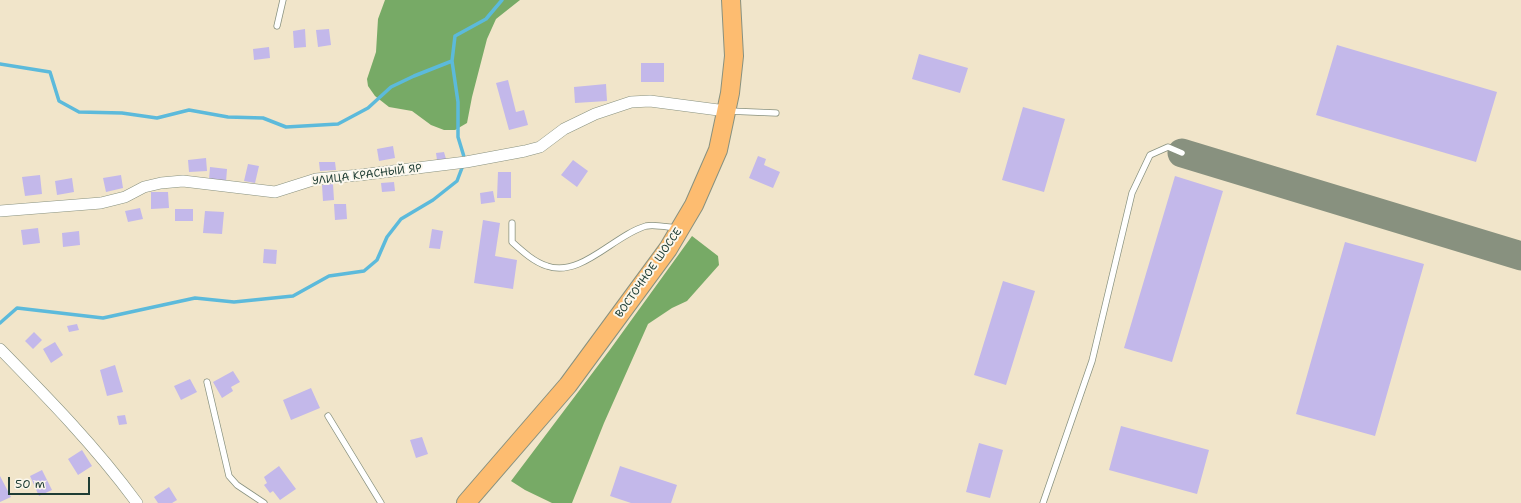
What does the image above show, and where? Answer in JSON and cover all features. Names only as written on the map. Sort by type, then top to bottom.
[{"type":"main road","name":"ВОСТОЧНОЕ ШОССЕ","points":[[466,503],[568,385],[668,249],[694,205],[718,150],[733,76],[734,56],[731,0]]},
{"type":"street","name":"УЛИЦА КРАСНЫЙ ЯР","points":[[0,211],[101,203],[125,197],[144,187],[161,183],[183,181],[275,192],[316,179],[360,176],[466,162],[540,147],[564,129],[595,114],[631,102],[650,101],[726,111]]},
{"type":"street","points":[[0,349],[50,400],[116,474],[137,503]]},
{"type":"lane","points":[[277,26],[283,0]]},
{"type":"lane","points":[[726,111],[776,113]]},
{"type":"lane","points":[[1043,503],[1092,361],[1132,193],[1150,155],[1168,147],[1182,153]]},
{"type":"lane","points":[[512,223],[512,242],[528,255],[547,266],[564,268],[577,266],[611,243],[647,226],[681,228]]},
{"type":"lane","points":[[207,382],[229,476],[237,485],[264,503]]},
{"type":"lane","points":[[328,416],[382,503]]},
{"type":"green space","points":[[385,0],[520,0],[496,19],[487,39],[467,123],[455,130],[444,130],[431,125],[412,111],[389,107],[375,96],[368,86],[367,79],[376,52],[378,19]]},
{"type":"green space","points":[[692,236],[718,256],[719,265],[687,301],[672,308],[648,324],[604,423],[572,503],[552,503],[525,490],[511,481],[609,351]]},
{"type":"building","points":[[305,29],[306,47],[294,48],[293,31]]},
{"type":"building","points":[[329,29],[331,45],[318,47],[316,30]]},
{"type":"building","points":[[1337,45],[1497,92],[1476,162],[1316,115]]},
{"type":"building","points":[[269,47],[270,58],[254,60],[253,49]]},
{"type":"building","points":[[919,54],[968,68],[960,93],[912,79]]},
{"type":"building","points":[[641,63],[664,63],[664,82],[641,82]]},
{"type":"building","points":[[508,80],[516,112],[524,110],[528,125],[509,130],[496,83]]},
{"type":"building","points":[[606,84],[607,101],[575,103],[574,87]]},
{"type":"building","points":[[1023,107],[1065,119],[1044,192],[1002,180]]},
{"type":"building","points":[[393,146],[395,158],[379,161],[377,149]]},
{"type":"building","points":[[444,152],[446,159],[437,160],[436,153]]},
{"type":"building","points":[[758,156],[766,159],[764,165],[780,172],[773,188],[749,178]]},
{"type":"building","points":[[206,158],[207,171],[189,172],[188,160]]},
{"type":"building","points":[[573,160],[588,171],[577,187],[561,175]]},
{"type":"building","points":[[319,162],[335,162],[336,170],[320,171]]},
{"type":"building","points":[[248,164],[259,166],[255,183],[244,181]]},
{"type":"building","points":[[210,167],[227,169],[226,182],[209,180]]},
{"type":"building","points":[[498,172],[511,172],[511,198],[497,198]]},
{"type":"building","points":[[40,175],[42,194],[25,196],[22,177]]},
{"type":"building","points":[[121,175],[123,188],[106,192],[103,178]]},
{"type":"building","points":[[1175,176],[1223,191],[1172,362],[1124,348]]},
{"type":"building","points":[[72,178],[74,192],[57,195],[55,181]]},
{"type":"building","points":[[394,182],[395,191],[382,192],[381,183]]},
{"type":"building","points":[[333,184],[334,200],[323,201],[322,185]]},
{"type":"building","points":[[493,191],[495,202],[481,204],[480,193]]},
{"type":"building","points":[[151,192],[168,192],[169,208],[151,209]]},
{"type":"building","points":[[334,204],[346,204],[347,219],[335,220]]},
{"type":"building","points":[[140,208],[143,219],[128,222],[125,211]]},
{"type":"building","points":[[175,209],[193,209],[193,221],[175,221]]},
{"type":"building","points":[[205,211],[224,212],[222,234],[203,233]]},
{"type":"building","points":[[483,220],[500,223],[495,256],[517,260],[513,289],[474,283]]},
{"type":"building","points":[[38,228],[40,243],[23,245],[21,230]]},
{"type":"building","points":[[432,229],[443,231],[440,249],[429,248]]},
{"type":"building","points":[[79,231],[80,245],[63,247],[62,233]]},
{"type":"building","points":[[1345,242],[1424,264],[1375,436],[1296,414]]},
{"type":"building","points":[[264,249],[277,250],[276,264],[263,263]]},
{"type":"building","points":[[1003,281],[1035,291],[1006,385],[974,375]]},
{"type":"building","points":[[77,324],[79,330],[69,332],[67,326]]},
{"type":"building","points":[[34,332],[42,340],[33,349],[25,341]]},
{"type":"building","points":[[55,342],[63,355],[51,363],[43,349]]},
{"type":"building","points":[[115,365],[123,392],[107,396],[100,370]]},
{"type":"building","points":[[233,371],[240,382],[231,387],[233,391],[222,398],[213,382]]},
{"type":"building","points":[[190,379],[197,392],[181,400],[174,386]]},
{"type":"building","points":[[311,388],[320,408],[291,420],[283,400]]},
{"type":"building","points":[[125,415],[127,424],[119,425],[117,416]]},
{"type":"building","points":[[1121,426],[1209,450],[1197,494],[1109,470]]},
{"type":"building","points":[[422,437],[428,454],[416,458],[410,440]]},
{"type":"building","points":[[979,443],[1003,450],[990,498],[966,492]]},
{"type":"building","points":[[82,450],[92,466],[78,475],[68,459]]},
{"type":"building","points":[[279,466],[296,489],[280,500],[273,491],[270,493],[264,485],[267,483],[264,477]]},
{"type":"building","points":[[620,466],[677,485],[671,503],[631,503],[610,496]]},
{"type":"building","points":[[42,470],[52,490],[39,496],[30,476]]},
{"type":"building","points":[[0,476],[11,497],[0,502]]},
{"type":"building","points":[[169,487],[177,500],[172,503],[158,503],[154,497]]},
{"type":"waterway","points":[[0,64],[50,72],[59,101],[79,112],[122,113],[157,118],[189,110],[228,117],[263,118],[286,127],[338,124],[368,108],[391,87],[452,61],[455,36],[486,19],[502,0]]},
{"type":"waterway","points":[[0,323],[17,308],[103,318],[195,298],[234,302],[293,296],[329,276],[364,271],[377,260],[387,237],[401,219],[433,200],[457,181],[465,160],[458,137],[458,102],[452,61]]},
{"type":"taxiway","points":[[1182,153],[1521,256]]}]
